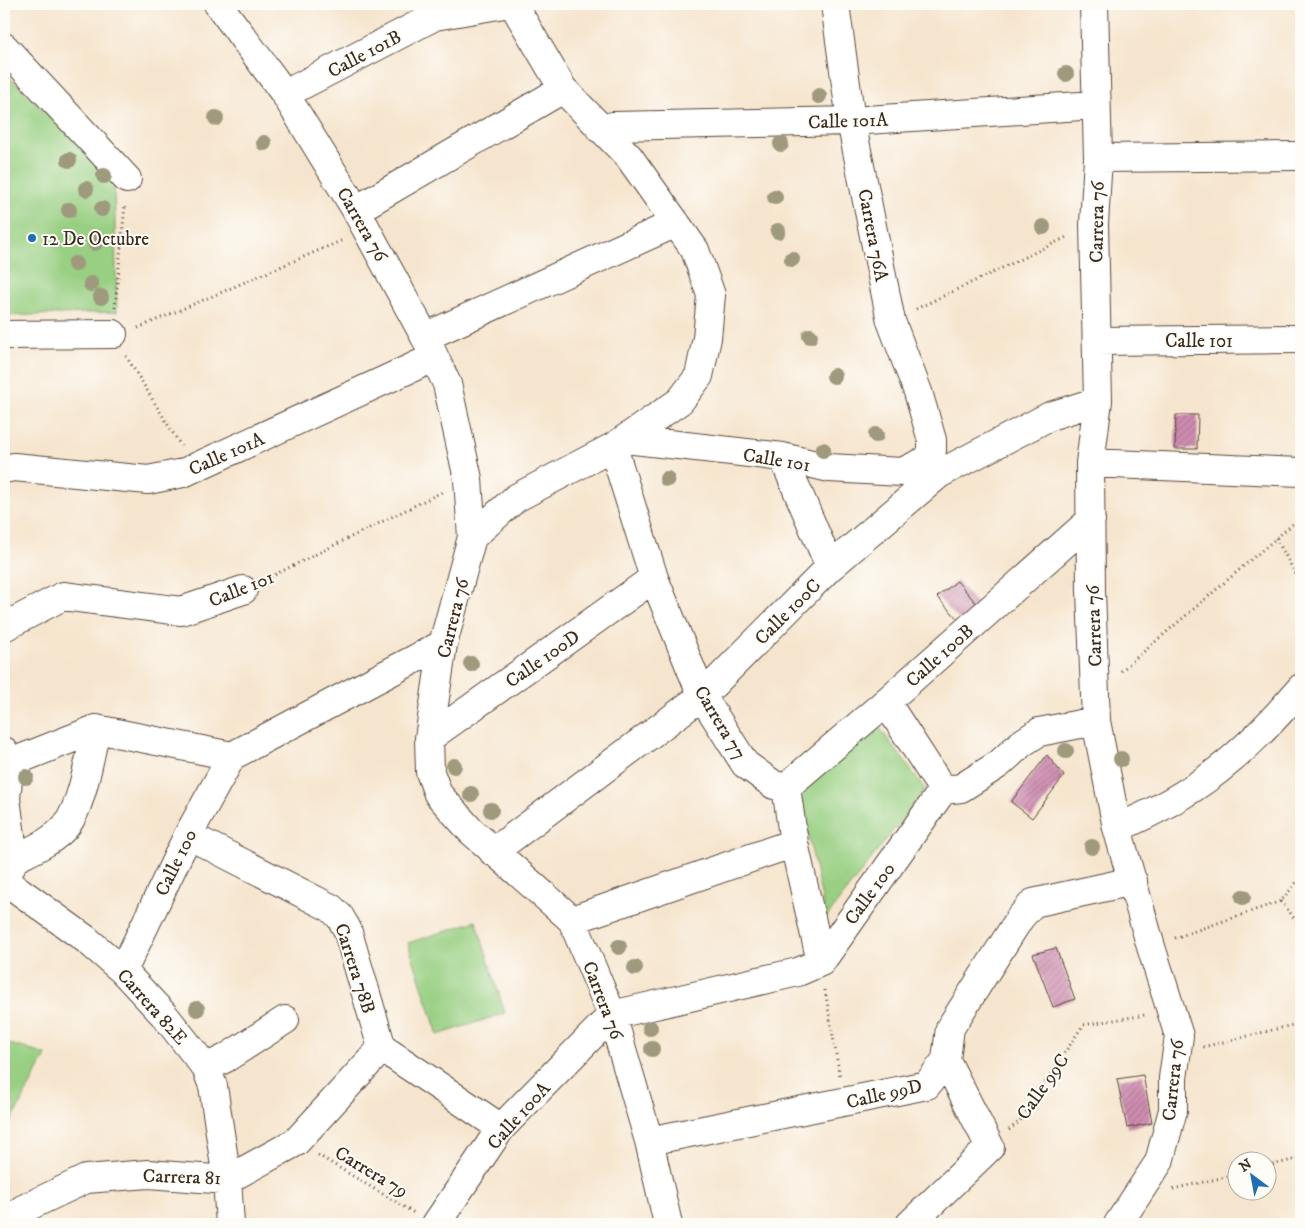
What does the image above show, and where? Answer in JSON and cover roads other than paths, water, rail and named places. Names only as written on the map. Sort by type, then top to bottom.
[{"type":"street","name":"Carrera 76","points":[[218,4],[285,94],[361,220],[447,384],[468,480],[472,536],[443,644],[429,738],[430,772],[438,794],[493,852],[572,920],[612,1015],[649,1141],[668,1224]]},
{"type":"street","name":"Calle 101B","points":[[285,94],[434,10],[504,4]]},
{"type":"street","points":[[472,536],[516,498],[619,443],[680,401],[699,376],[708,338],[711,295],[695,250],[629,157],[563,89],[513,4]]},
{"type":"street","name":"Carrera 76A","points":[[835,4],[851,121],[891,321],[915,383],[932,440],[932,451],[927,460]]},
{"type":"street","name":"Carrera 76","points":[[1094,4],[1098,158],[1094,224],[1098,401],[1090,463],[1091,591],[1096,721],[1117,828],[1179,1036],[1176,1053],[1173,1110],[1159,1162],[1118,1224]]},
{"type":"street","points":[[4,47],[127,179]]},
{"type":"street","points":[[361,220],[563,89]]},
{"type":"street","name":"Calle 101A","points":[[600,129],[614,126],[851,121],[1096,105]]},
{"type":"street","points":[[1098,158],[1301,156]]},
{"type":"street","name":"Calle 101A","points":[[4,470],[14,467],[148,480],[195,468],[676,223]]},
{"type":"street","points":[[4,335],[113,334]]},
{"type":"street","name":"Calle 101","points":[[1096,341],[1301,339]]},
{"type":"street","name":"Calle 100C","points":[[493,852],[702,696],[830,568],[939,474],[1050,416],[1098,401]]},
{"type":"street","name":"Calle 101","points":[[619,443],[783,458],[829,468],[902,472],[927,460]]},
{"type":"street","name":"Carrera 77","points":[[619,443],[654,578],[702,696],[745,764],[774,785],[786,787]]},
{"type":"street","points":[[783,458],[830,568]]},
{"type":"street","points":[[1090,463],[1301,472]]},
{"type":"street","name":"Calle 100B","points":[[786,787],[886,702],[1091,520]]},
{"type":"street","name":"Calle 100D","points":[[429,738],[654,578]]},
{"type":"street","name":"Calle 101","points":[[4,627],[63,596],[181,611],[243,590]]},
{"type":"street","points":[[7,873],[7,757],[96,729],[232,756],[443,644]]},
{"type":"street","points":[[1117,828],[1157,811],[1202,784],[1257,738],[1301,688]]},
{"type":"street","points":[[886,702],[943,790],[961,788],[999,764],[1022,743],[1039,732],[1096,721]]},
{"type":"street","points":[[7,873],[50,841],[67,825],[80,798],[96,729]]},
{"type":"street","name":"Calle 100","points":[[123,971],[188,835],[232,756]]},
{"type":"street","points":[[612,1015],[798,972],[821,962],[794,843],[786,787]]},
{"type":"street","name":"Calle 100","points":[[821,962],[943,790]]},
{"type":"street","name":"Carrera 78B","points":[[188,835],[331,908],[340,917],[347,929],[382,1048]]},
{"type":"street","points":[[572,920],[794,843]]},
{"type":"street","name":"Carrera 82E","points":[[7,873],[123,971],[165,1016],[206,1068],[213,1086],[227,1180],[230,1224]]},
{"type":"street","points":[[910,1224],[990,1147],[946,1060],[950,1028],[1020,918],[1033,903],[1133,881]]},
{"type":"street","name":"Calle 100A","points":[[426,1219],[501,1128],[612,1015]]},
{"type":"street","points":[[206,1068],[226,1058],[286,1020]]},
{"type":"street","points":[[382,1048],[501,1128]]},
{"type":"street","name":"Carrera 81","points":[[4,1224],[23,1208],[86,1179],[148,1174],[227,1180],[296,1142],[382,1048]]},
{"type":"street","name":"Calle 99D","points":[[649,1141],[927,1085],[946,1060]]},
{"type":"place","name":"12 De Octubre","points":[[32,238]]}]
